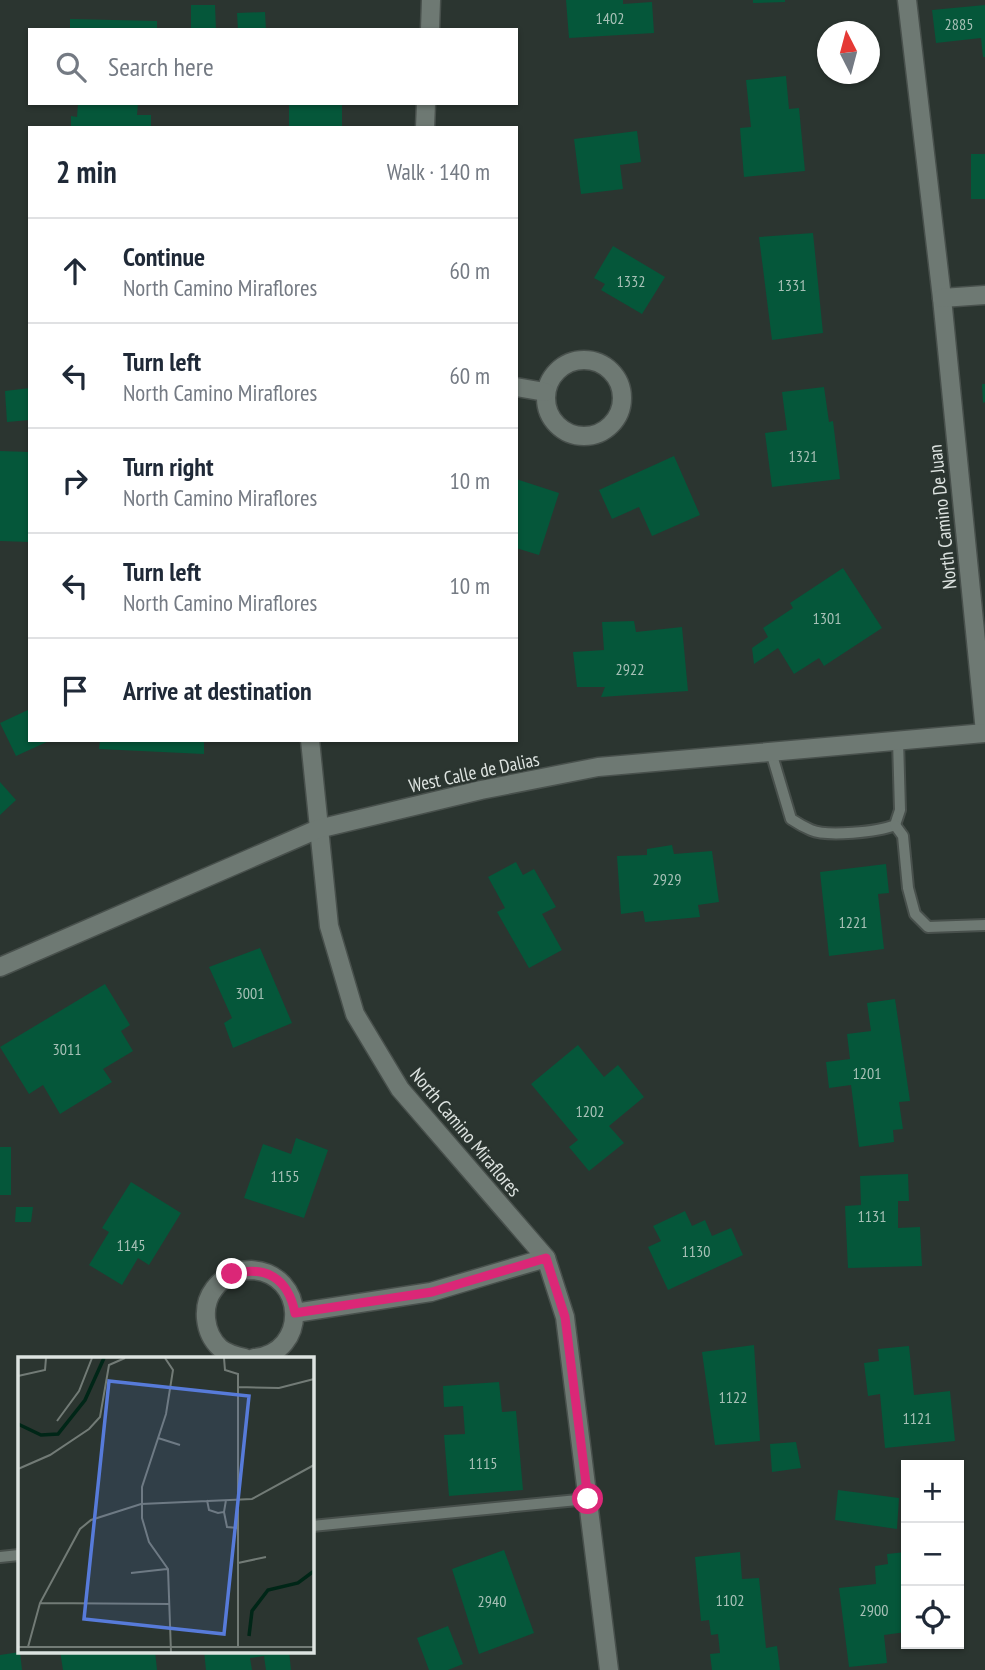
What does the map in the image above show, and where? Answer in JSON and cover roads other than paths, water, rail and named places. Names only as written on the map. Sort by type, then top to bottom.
[{"type":"street","points":[[430,28],[431,0]]},
{"type":"street","name":"North Camino De Juan","points":[[907,0],[942,298],[985,732]]},
{"type":"street","points":[[425,126],[426,105]]},
{"type":"street","points":[[942,298],[985,295]]},
{"type":"street","points":[[577,360],[591,360],[603,364],[613,372],[620,383],[623,396],[617,420],[597,435],[584,436],[561,429],[552,419],[547,409],[545,392],[555,373],[565,364],[577,360]]},
{"type":"street","points":[[518,387],[545,392]]},
{"type":"street","name":"West Calle de Dalias","points":[[0,967],[318,829],[481,790],[597,767],[985,732]]},
{"type":"street","name":"North Camino Miraflores","points":[[310,742],[329,926],[355,1014],[400,1089],[546,1258],[565,1317],[609,1670]]},
{"type":"street","points":[[295,1313],[432,1292],[546,1258]]},
{"type":"street","points":[[237,1357],[220,1348],[211,1336],[206,1322],[206,1307],[220,1282],[232,1274],[246,1270],[274,1276],[285,1286],[292,1298],[295,1313],[293,1328],[286,1341],[264,1357]]},
{"type":"lane","points":[[771,752],[791,819],[813,832],[854,833],[886,829],[895,825],[900,810],[898,740]]},
{"type":"lane","points":[[895,825],[903,835],[908,888],[915,914],[928,927],[985,925]]},
{"type":"lane","points":[[313,1526],[588,1499]]},
{"type":"lane","points":[[0,1557],[18,1555]]}]
